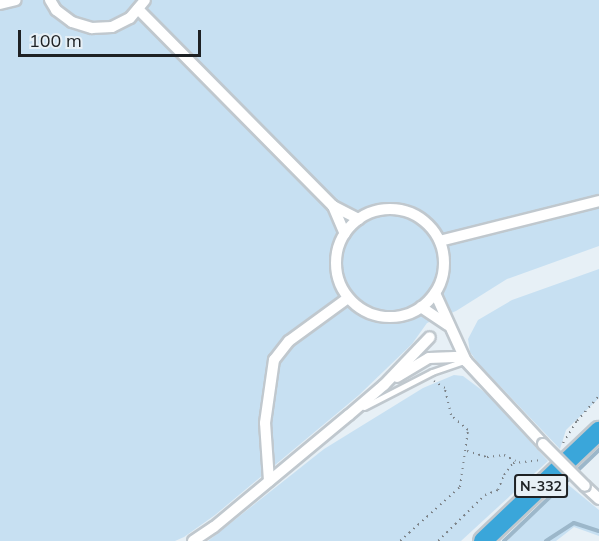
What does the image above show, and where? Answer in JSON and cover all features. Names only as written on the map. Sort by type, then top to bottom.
[{"type":"highway","name":"N-332","points":[[483,541],[599,431]]},
{"type":"street","points":[[0,4],[16,0]]},
{"type":"street","points":[[50,0],[56,10],[72,22],[92,28],[112,27],[130,18],[142,4],[333,206],[345,234]]},
{"type":"street","points":[[440,241],[599,201]]},
{"type":"street","points":[[333,206],[360,219]]},
{"type":"street","points":[[386,209],[406,211],[424,220],[440,241],[443,254],[443,274],[435,293],[421,307],[403,315],[383,316],[364,310],[348,298],[338,281],[335,261],[339,242],[367,214],[386,209]]},
{"type":"street","points":[[435,293],[448,326],[466,361],[543,444],[599,499]]},
{"type":"street","points":[[269,481],[265,423],[274,360],[289,341],[348,298]]},
{"type":"street","points":[[421,307],[448,326]]},
{"type":"street","points":[[193,541],[214,527],[384,385],[430,337],[429,346],[436,357]]},
{"type":"street","points":[[384,385],[420,363],[436,357],[466,361]]},
{"type":"lane","points":[[349,415],[432,372],[466,361]]},
{"type":"path","points":[[400,541],[460,487],[467,451],[468,430],[448,411],[445,388],[436,382],[427,381]]},
{"type":"path","points":[[560,450],[567,435],[599,396]]},
{"type":"path","points":[[467,451],[487,458],[504,455],[516,461],[546,460]]},
{"type":"path","points":[[438,541],[485,495],[498,490],[504,475],[516,461]]},
{"type":"shaded area","points":[[0,0],[599,0],[599,246],[507,279],[456,311],[427,323],[412,344],[359,395],[215,515],[184,537],[175,541],[0,541]]},
{"type":"shaded area","points":[[599,269],[599,398],[566,430],[560,449],[478,363],[470,352],[468,339],[478,320],[512,300]]},
{"type":"shaded area","points":[[454,375],[463,376],[487,394],[548,461],[461,541],[208,541],[324,449],[423,388]]},
{"type":"shaded area","points":[[566,483],[599,510],[599,536],[574,527],[556,541],[507,541]]},
{"type":"waterway","points":[[504,541],[599,450]]},
{"type":"waterway","points":[[546,541],[574,523],[599,531]]}]
